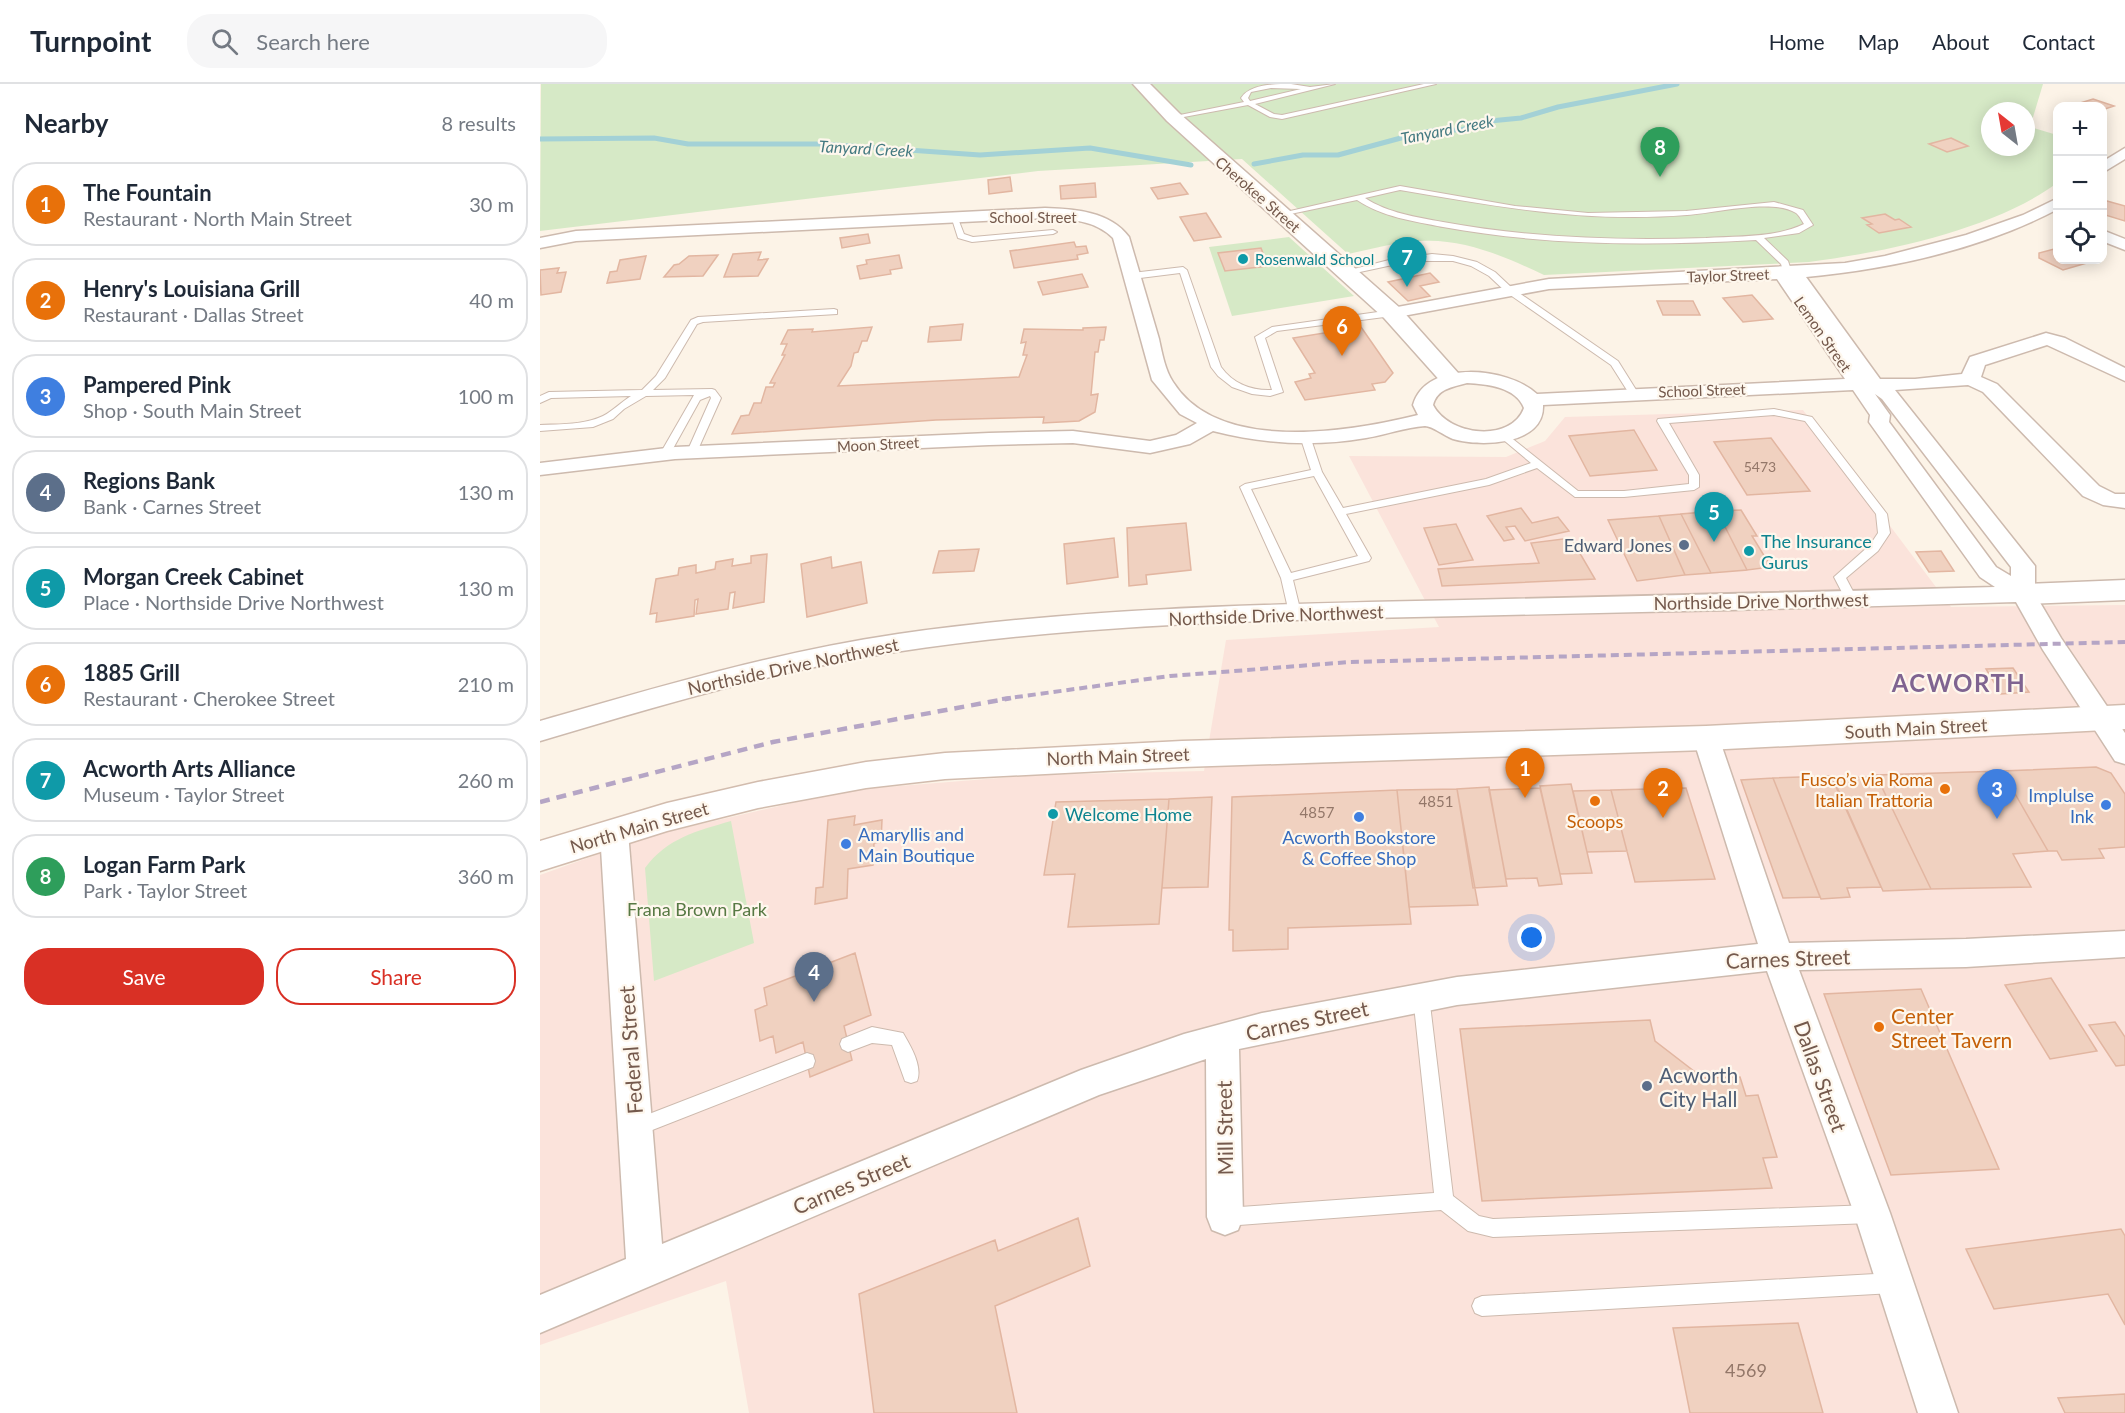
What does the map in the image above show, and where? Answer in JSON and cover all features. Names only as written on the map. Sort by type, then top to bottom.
[{"type":"main road","name":"Cherokee Street","points":[[1141,84],[1173,117],[1392,313],[1451,380]]},
{"type":"main road","points":[[2023,594],[2125,590]]},
{"type":"main road","name":"South Main Street","points":[[1706,738],[2112,718]]},
{"type":"main road","name":"North Main Street","points":[[540,856],[690,811],[786,789],[866,775],[945,766],[1202,753],[1706,738]]},
{"type":"street","points":[[2107,166],[2125,152]]},
{"type":"street","name":"Taylor Street","points":[[1392,313],[1509,290],[1593,281],[1788,273],[1886,261],[1972,238],[2053,210]]},
{"type":"street","name":"School Street","points":[[540,243],[576,236],[1052,213],[1093,219],[1111,227],[1121,237],[1158,372],[1165,386],[1189,411],[1211,423],[1268,437],[1306,439],[1375,431],[1428,419]]},
{"type":"street","points":[[2107,237],[2125,245]]},
{"type":"street","name":"Lemon Street","points":[[1788,273],[1785,281],[1866,383],[1880,415],[1879,422],[1988,572],[2023,594],[2112,718],[2125,754]]},
{"type":"street","points":[[2125,375],[2058,342],[2046,339],[1977,361],[1970,379],[1990,388],[2091,491],[2111,500],[2125,501]]},
{"type":"street","points":[[1466,377],[1497,380],[1523,391],[1530,400],[1534,409],[1531,418],[1523,427],[1504,435],[1474,438],[1439,428],[1428,419],[1423,410],[1423,400],[1428,392],[1438,384],[1466,377]]},
{"type":"street","name":"School Street","points":[[1530,400],[1866,383],[1915,385],[1970,379]]},
{"type":"street","name":"Lemon Street","points":[[1866,383],[1889,395],[2023,566],[2023,594]]},
{"type":"street","points":[[1799,386],[1842,399],[1879,422]]},
{"type":"street","name":"Moon Street","points":[[540,469],[692,452],[1073,437],[1150,447],[1184,440],[1211,423]]},
{"type":"street","name":"Northside Drive Northwest","points":[[540,731],[707,682],[888,644],[1066,624],[1295,613],[2023,594]]},
{"type":"street","name":"Dallas Street","points":[[1706,738],[1778,957],[1872,1214],[1938,1413]]},
{"type":"street","name":"Federal Street","points":[[614,832],[645,1268]]},
{"type":"street","name":"Carnes Street","points":[[540,1314],[1138,1063],[1262,1028],[1421,996],[1575,976],[1778,957],[1966,952],[2125,944]]},
{"type":"street","name":"Mill Street","points":[[1222,1039],[1225,1217]]},
{"type":"lane","points":[[1173,117],[1332,84]]},
{"type":"lane","points":[[1309,89],[1294,85],[1266,85],[1248,91],[1244,98],[1264,113],[1282,117],[1433,84]]},
{"type":"lane","points":[[1281,214],[1358,197],[1407,188],[1515,208],[1588,215],[1686,213],[1774,204],[1800,212],[1809,225],[1796,231],[1758,237],[1683,242],[1548,240],[1468,230],[1423,221],[1381,210],[1358,197]]},
{"type":"lane","points":[[954,218],[961,236],[972,240],[1053,232]]},
{"type":"lane","points":[[1758,237],[1785,263],[1788,273]]},
{"type":"lane","points":[[1346,272],[1415,257],[1445,257],[1478,266],[1496,275],[1509,290],[1615,363],[1633,393]]},
{"type":"lane","points":[[1132,276],[1183,270],[1216,368],[1220,374],[1249,392],[1278,392],[1260,337],[1264,334],[1275,329],[1392,313]]},
{"type":"lane","points":[[540,428],[589,425],[609,417],[620,407],[646,392],[660,378],[694,322],[701,319],[834,312]]},
{"type":"lane","points":[[540,400],[549,395],[712,392]]},
{"type":"lane","points":[[692,452],[716,398],[712,392]]},
{"type":"lane","points":[[665,454],[696,398],[712,392]]},
{"type":"lane","points":[[1504,435],[1575,495],[1624,494],[1694,487],[1694,475],[1662,420],[1774,412],[1808,419],[1881,514],[1884,533],[1874,548],[1840,577],[1851,599]]},
{"type":"lane","points":[[1287,578],[1365,558],[1317,472],[1306,439]]},
{"type":"lane","points":[[1340,512],[1489,482],[1537,464]]},
{"type":"lane","points":[[1295,613],[1287,578],[1245,486],[1317,472]]},
{"type":"lane","points":[[1421,996],[1443,1201]]},
{"type":"lane","points":[[848,1044],[872,1035],[897,1038],[905,1053],[911,1075]]},
{"type":"lane","points":[[635,1128],[807,1060]]},
{"type":"lane","points":[[1225,1217],[1443,1201],[1475,1224],[1493,1228],[1872,1214]]},
{"type":"lane","points":[[1482,1306],[1895,1283]]},
{"type":"shaded area","points":[[1803,410],[1951,607],[2125,605],[2125,1413],[749,1413],[726,1281],[540,1345],[540,875],[649,836],[849,790],[1036,775],[1204,771],[1226,640],[1439,627],[1349,456],[1506,457],[1545,441],[1565,417]]},
{"type":"green space","points":[[541,84],[2043,84],[2035,110],[2035,102],[1981,102],[1981,156],[2035,156],[2035,128],[2053,134],[2053,186],[2003,213],[1939,236],[1872,252],[1809,262],[1544,275],[1484,250],[1436,241],[1393,244],[1348,254],[1242,159],[1038,171],[540,231]]},
{"type":"green space","points":[[1289,237],[1354,296],[1232,316],[1209,247]]},
{"type":"green space","name":"Frana Brown Park","points":[[731,821],[754,943],[654,981],[645,868],[663,849],[673,843],[695,832]]},
{"type":"building","points":[[2093,99],[2102,102],[2083,102]]},
{"type":"building","points":[[1951,138],[1968,146],[1947,152],[1929,144]]},
{"type":"building","points":[[1010,177],[1012,191],[989,194],[988,180]]},
{"type":"building","points":[[1095,183],[1096,197],[1061,199],[1060,186]]},
{"type":"building","points":[[1180,183],[1188,194],[1158,199],[1151,188]]},
{"type":"building","points":[[2107,201],[2125,206],[2125,221],[2107,216]]},
{"type":"building","points":[[1206,213],[1221,237],[1194,241],[1180,217]]},
{"type":"building","points":[[1885,214],[1911,227],[1879,233],[1867,225],[1872,224],[1862,218]]},
{"type":"building","points":[[868,234],[870,243],[842,248],[840,238]]},
{"type":"building","points":[[1074,242],[1076,247],[1086,246],[1088,253],[1077,255],[1078,259],[1014,268],[1010,251]]},
{"type":"building","points":[[1261,248],[1268,266],[1225,271],[1218,253]]},
{"type":"building","points":[[2053,249],[2053,264],[2083,264],[2063,270],[2039,258],[2039,253]]},
{"type":"building","points":[[761,252],[758,260],[768,259],[758,276],[724,277],[733,254]]},
{"type":"building","points":[[718,255],[703,276],[664,277],[674,265],[689,256]]},
{"type":"building","points":[[899,255],[902,268],[890,270],[891,274],[860,279],[857,266],[867,264],[866,260]]},
{"type":"building","points":[[646,256],[640,279],[607,283],[610,272],[617,271],[620,260]]},
{"type":"building","points":[[559,268],[557,273],[566,272],[561,292],[541,295],[540,270]]},
{"type":"building","points":[[1430,273],[1439,282],[1420,286],[1430,296],[1408,301],[1388,282]]},
{"type":"building","points":[[1082,274],[1088,287],[1043,295],[1038,282]]},
{"type":"building","points":[[1752,295],[1773,319],[1743,322],[1723,298]]},
{"type":"building","points":[[1657,301],[1693,301],[1700,315],[1663,315]]},
{"type":"building","points":[[963,324],[961,340],[928,342],[930,327]]},
{"type":"building","points":[[872,327],[867,341],[862,341],[858,352],[854,353],[851,366],[838,386],[1019,377],[1027,355],[1023,355],[1026,342],[1021,343],[1024,329],[1083,330],[1083,328],[1106,327],[1104,340],[1100,340],[1098,352],[1095,352],[1091,395],[1098,394],[1095,412],[1079,421],[1043,423],[1044,417],[936,420],[732,434],[741,416],[749,415],[754,403],[761,403],[766,387],[773,387],[775,383],[770,383],[785,355],[782,355],[787,344],[781,344],[788,330],[813,329],[812,332]]},
{"type":"building","points":[[1361,327],[1393,373],[1385,382],[1372,384],[1375,390],[1305,400],[1295,382],[1311,378],[1309,374],[1315,373],[1293,338]]},
{"type":"building","points":[[1634,430],[1657,470],[1590,476],[1569,436]]},
{"type":"building","points":[[1771,438],[1810,491],[1747,495],[1714,442]]},
{"type":"building","points":[[1521,508],[1532,523],[1558,517],[1569,531],[1525,541],[1515,526],[1506,527],[1514,539],[1504,541],[1487,516]]},
{"type":"building","name":"The Insurance Gurus","points":[[1741,510],[1757,536],[1752,536],[1771,567],[1747,570],[1717,511]]},
{"type":"building","points":[[1717,511],[1747,570],[1711,573],[1681,514]]},
{"type":"building","name":"Edward Jones","points":[[1681,514],[1711,573],[1685,575],[1659,516]]},
{"type":"building","points":[[1659,516],[1685,575],[1637,581],[1608,520]]},
{"type":"building","points":[[1186,523],[1191,570],[1146,575],[1147,584],[1129,586],[1127,528]]},
{"type":"building","points":[[1456,524],[1473,560],[1439,565],[1424,528]]},
{"type":"building","points":[[1114,538],[1118,577],[1067,584],[1064,544]]},
{"type":"building","points":[[1571,538],[1595,579],[1442,586],[1438,569],[1539,563],[1531,543]]},
{"type":"building","points":[[979,549],[974,571],[933,573],[939,551]]},
{"type":"building","points":[[1941,551],[1954,571],[1929,572],[1916,552]]},
{"type":"building","points":[[767,554],[764,602],[733,608],[735,592],[730,593],[728,609],[696,614],[698,599],[695,600],[694,616],[656,622],[657,613],[650,614],[656,579],[678,575],[679,568],[696,565],[696,573],[715,569],[716,562],[733,559],[732,566],[751,563],[751,556]]},
{"type":"building","points":[[831,557],[832,568],[861,562],[867,603],[807,617],[801,564]]},
{"type":"building","points":[[2013,668],[2029,692],[2001,694],[1986,669]]},
{"type":"building","points":[[2096,767],[2111,773],[2125,794],[2125,847],[2099,849],[2104,858],[2062,860],[2057,851],[2048,851],[2002,771]]},
{"type":"building","points":[[2002,771],[2048,851],[2013,854],[2031,887],[1931,889],[1876,775]]},
{"type":"building","points":[[1831,776],[1881,887],[1847,888],[1850,897],[1821,899],[1773,778]]},
{"type":"building","points":[[1877,777],[1931,889],[1883,891],[1833,778]]},
{"type":"building","points":[[1773,778],[1820,897],[1783,898],[1741,780]]},
{"type":"building","points":[[1571,784],[1592,873],[1560,874],[1540,786]]},
{"type":"building","points":[[1489,787],[1507,886],[1473,888],[1457,789]]},
{"type":"building","points":[[1540,788],[1562,884],[1539,886],[1537,878],[1506,879],[1489,790]]},
{"type":"building","points":[[1686,788],[1715,879],[1635,882],[1611,790]]},
{"type":"building","points":[[1457,789],[1478,905],[1409,907],[1397,790]]},
{"type":"building","points":[[1397,790],[1411,924],[1288,928],[1288,949],[1233,951],[1233,930],[1229,930],[1232,797]]},
{"type":"building","points":[[1611,790],[1627,851],[1587,852],[1573,791]]},
{"type":"building","points":[[1212,797],[1208,887],[1162,888],[1169,799]]},
{"type":"building","points":[[1169,799],[1159,924],[1068,927],[1075,874],[1044,875],[1056,802]]},
{"type":"building","points":[[855,816],[854,825],[882,820],[881,842],[874,843],[873,865],[848,869],[847,898],[815,904],[816,888],[823,887],[828,820]]},
{"type":"building","points":[[855,953],[871,1015],[844,1026],[852,1060],[810,1077],[803,1042],[776,1053],[773,1036],[760,1041],[755,1010],[767,1005],[764,988]]},
{"type":"building","points":[[2051,978],[2097,1051],[2050,1059],[2005,985]]},
{"type":"building","points":[[1921,989],[1999,1169],[1891,1175],[1824,994]]},
{"type":"building","points":[[1650,1020],[1655,1041],[1703,1078],[1740,1077],[1746,1096],[1758,1095],[1777,1157],[1763,1158],[1772,1188],[1482,1201],[1460,1029]]},
{"type":"building","points":[[2115,1022],[2125,1037],[2125,1065],[2116,1066],[2089,1025]]},
{"type":"building","points":[[1078,1218],[1090,1266],[995,1306],[1017,1413],[874,1413],[859,1294],[995,1240],[998,1251]]},
{"type":"building","points":[[2121,1229],[2125,1236],[2125,1325],[2108,1294],[1994,1309],[1966,1249]]},
{"type":"building","points":[[1798,1323],[1823,1413],[1690,1413],[1673,1328]]},
{"type":"building","points":[[2125,1394],[2125,1413],[2065,1413],[2058,1398]]},
{"type":"waterway","name":"Tanyard Creek","points":[[1254,164],[1303,155],[1338,155],[1412,135],[1436,130],[1461,130],[1490,121],[1521,118],[1558,107],[1677,84]]},
{"type":"waterway","name":"Tanyard Creek","points":[[540,139],[654,138],[688,144],[822,144],[980,155],[1090,148],[1191,165]]},
{"type":"railway","points":[[1002,699],[1170,676],[1350,662],[2125,642]]},
{"type":"railway","points":[[540,802],[773,742],[1011,698]]},
{"type":"place","name":"Logan Farm Park","points":[[1660,177]]},
{"type":"place","name":"Rosenwald School","points":[[1243,259]]},
{"type":"place","name":"Acworth Arts Alliance","points":[[1407,287]]},
{"type":"place","name":"1885 Grill","points":[[1342,356]]},
{"type":"place","name":"Morgan Creek Cabinet","points":[[1714,542]]},
{"type":"place","name":"Edward Jones","points":[[1684,545]]},
{"type":"place","name":"The Insurance Gurus","points":[[1749,551]]},
{"type":"place","name":"Fusco’s via Roma Italian Trattoria","points":[[1945,789]]},
{"type":"place","name":"The Fountain","points":[[1525,798]]},
{"type":"place","name":"Scoops","points":[[1595,801]]},
{"type":"place","name":"Implulse Ink","points":[[2106,805]]},
{"type":"place","name":"Welcome Home","points":[[1053,814]]},
{"type":"place","name":"Acworth Bookstore & Coffee Shop","points":[[1359,817]]},
{"type":"place","name":"Henry's Louisiana Grill","points":[[1663,818]]},
{"type":"place","name":"Pampered Pink","points":[[1997,819]]},
{"type":"place","name":"Amaryllis and Main Boutique","points":[[846,844]]},
{"type":"place","name":"Regions Bank","points":[[814,1002]]},
{"type":"place","name":"Center Street Tavern","points":[[1879,1027]]},
{"type":"place","name":"Acworth City Hall","points":[[1647,1086]]},
{"type":"district","name":"ACWORTH","points":[[1959,682]]}]
